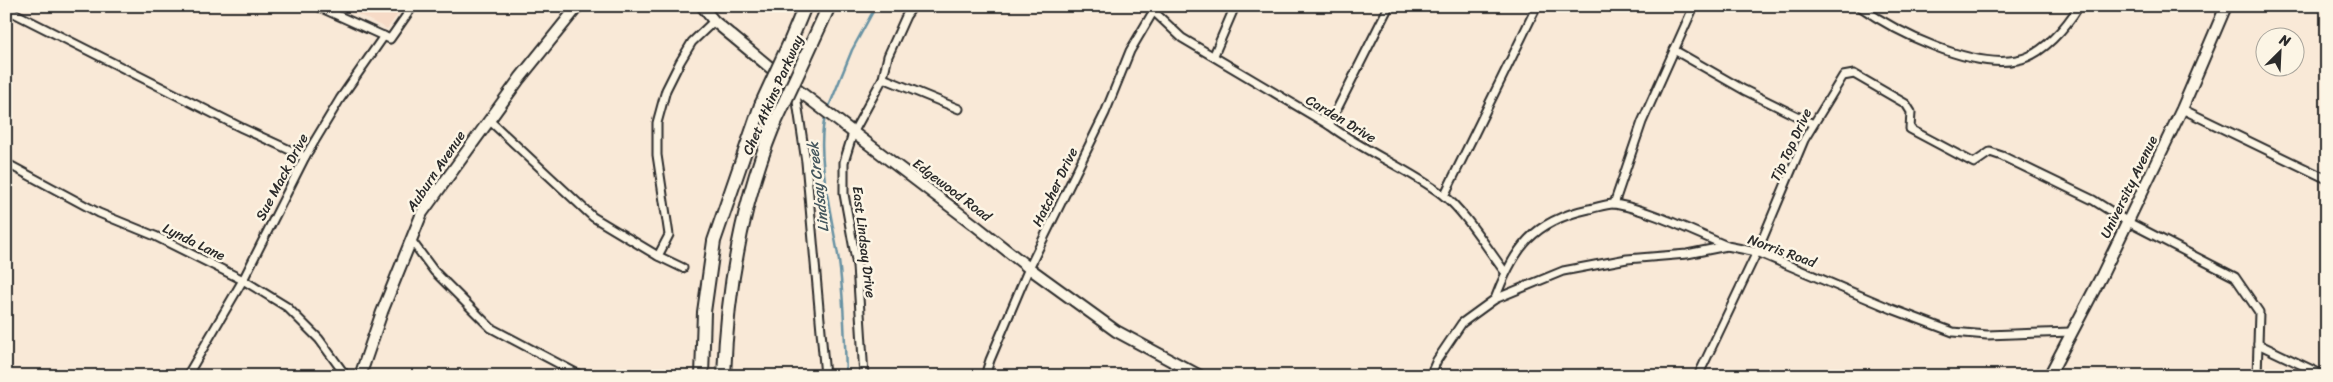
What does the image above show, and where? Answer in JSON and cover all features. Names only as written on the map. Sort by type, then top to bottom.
[{"type":"highway","name":"Chet Atkins Parkway","points":[[702,376],[704,312],[714,241],[761,105],[805,6]]},
{"type":"highway","name":"Chet Atkins Parkway","points":[[724,376],[730,285],[741,227],[759,162],[773,127],[829,6]]},
{"type":"street","points":[[317,6],[384,36]]},
{"type":"street","name":"Sue Mack Drive","points":[[187,376],[243,280],[305,157],[340,99],[384,36],[390,39],[413,6]]},
{"type":"street","name":"Auburn Avenue","points":[[360,376],[382,312],[422,213],[520,78],[578,6]]},
{"type":"street","name":"Edgewood Road","points":[[702,6],[714,21],[795,88],[1029,268],[1116,331],[1183,372],[1200,376]]},
{"type":"street","name":"East Lindsay Drive","points":[[864,376],[857,266],[844,194],[844,162],[853,133],[883,78],[888,56],[906,16],[913,6]]},
{"type":"street","points":[[1214,55],[1235,6]]},
{"type":"street","points":[[1329,125],[1389,6]]},
{"type":"street","points":[[1444,196],[1537,6]]},
{"type":"street","points":[[1614,204],[1642,122],[1694,6]]},
{"type":"street","points":[[1859,6],[1910,36],[1946,50],[1968,57],[2017,60],[2041,48],[2068,24],[2080,6]]},
{"type":"street","name":"University Avenue","points":[[2049,376],[2128,222],[2182,109],[2225,6]]},
{"type":"street","points":[[6,9],[242,128],[305,157]]},
{"type":"street","name":"Carden Drive","points":[[1150,9],[1182,38],[1214,55],[1266,89],[1329,125],[1350,141],[1404,169],[1444,196],[1505,272]]},
{"type":"street","name":"Hatcher Drive","points":[[985,376],[1029,268],[1105,113],[1130,51],[1150,9]]},
{"type":"street","points":[[658,256],[669,234],[658,155],[657,123],[666,90],[680,62],[692,42],[714,21]]},
{"type":"street","points":[[1674,50],[1744,90],[1814,124]]},
{"type":"street","name":"Tip Top Drive","points":[[1698,376],[1757,252],[1804,140],[1844,76],[1854,74],[1906,104],[1911,112],[1910,130],[1974,162],[1990,152],[2002,156],[2093,200],[2128,222]]},
{"type":"street","points":[[883,78],[959,109]]},
{"type":"street","points":[[795,88],[806,162],[825,376]]},
{"type":"street","points":[[2182,109],[2327,179]]},
{"type":"street","points":[[489,120],[593,217],[658,256],[683,268]]},
{"type":"street","name":"Lynda Lane","points":[[6,163],[99,213],[156,236],[243,280],[287,307],[319,339],[346,376]]},
{"type":"street","points":[[1495,299],[1505,272],[1515,254],[1533,233],[1567,214],[1614,204],[1639,210],[1727,246]]},
{"type":"street","points":[[2128,222],[2235,277],[2259,312],[2257,376]]},
{"type":"street","points":[[410,240],[434,271],[491,328],[582,376]]},
{"type":"street","name":"Norris Road","points":[[1430,376],[1437,360],[1462,322],[1495,299],[1563,271],[1626,259],[1687,254],[1727,246],[1757,252],[1892,309],[1953,332],[1987,335],[2071,332]]},
{"type":"street","points":[[2258,344],[2325,376]]},
{"type":"shaded area","points":[[342,6],[404,6],[387,29]]},
{"type":"waterway","name":"Lindsay Creek","points":[[828,109],[852,50],[876,6]]},
{"type":"waterway","name":"Lindsay Creek","points":[[826,114],[823,129],[823,166],[841,275],[846,376]]}]
